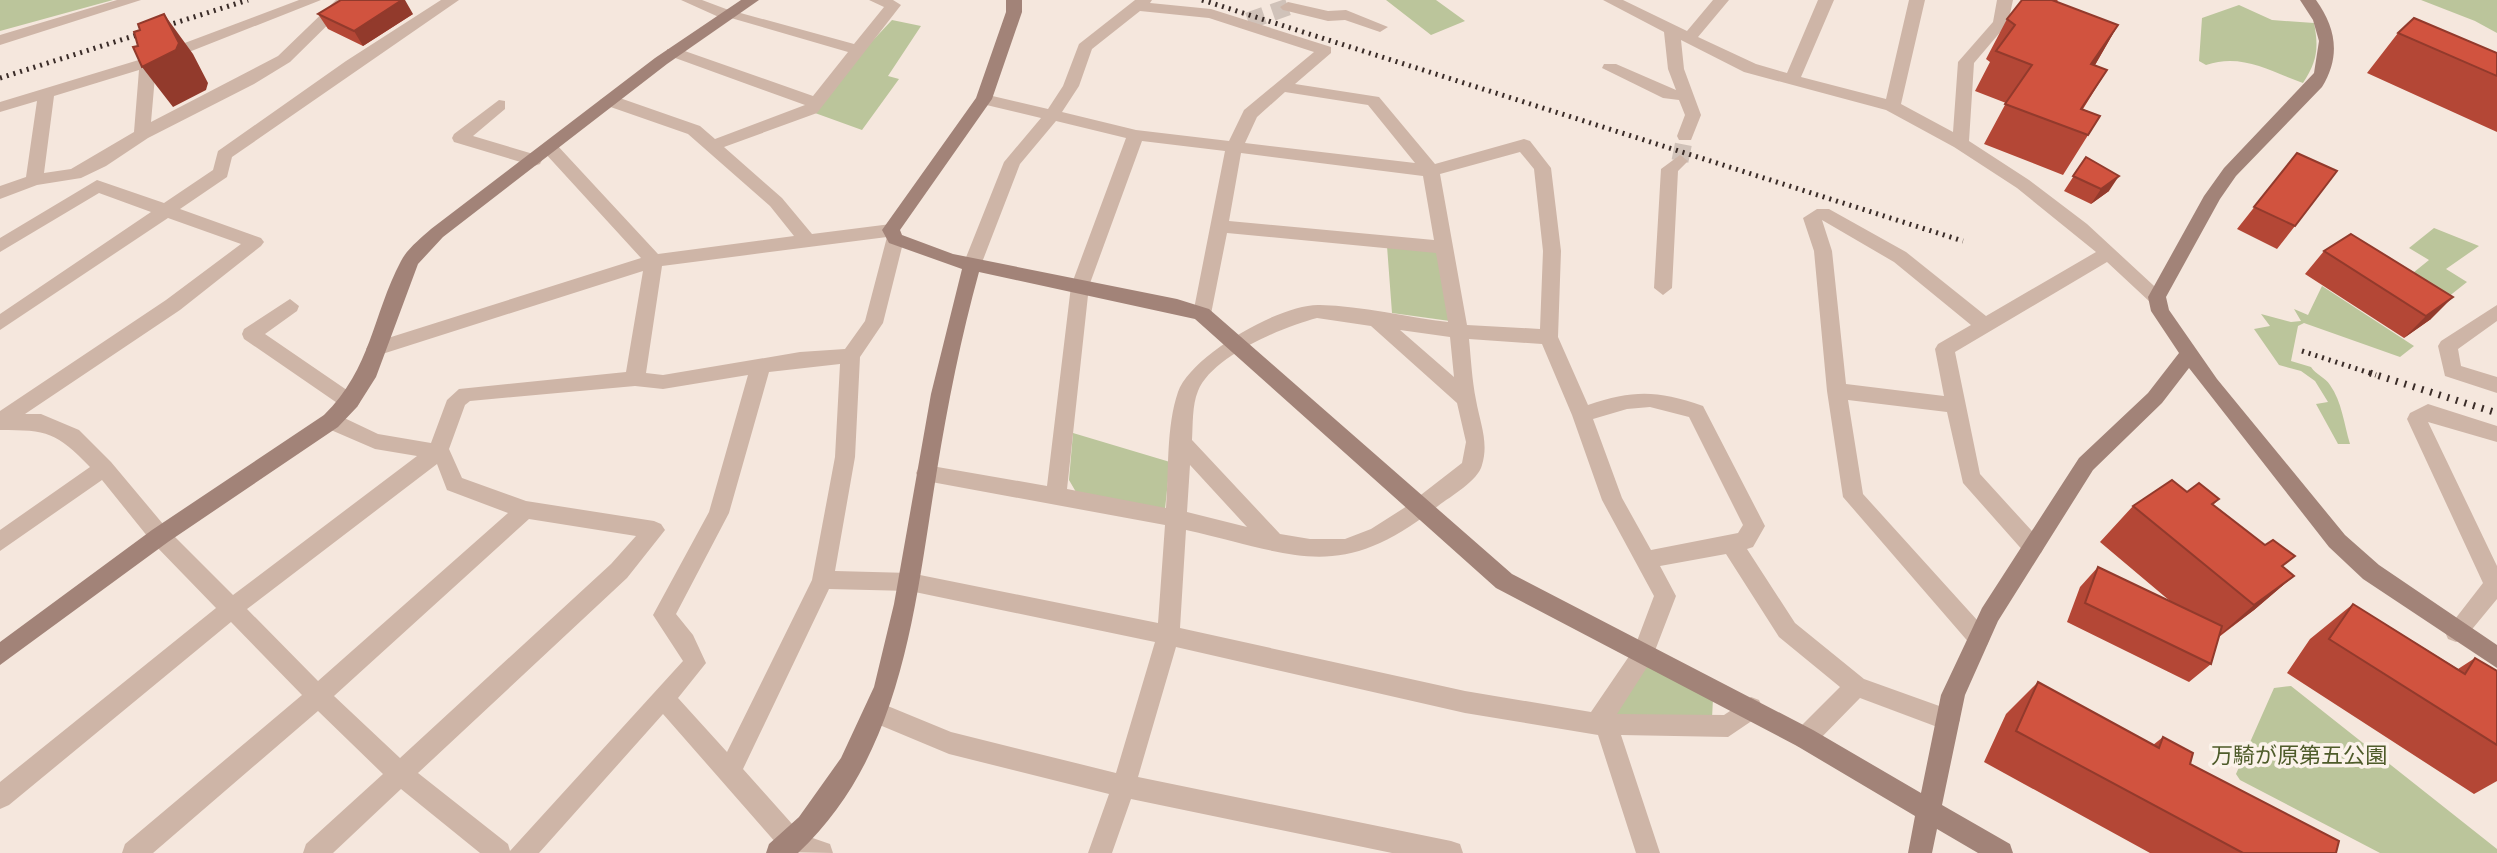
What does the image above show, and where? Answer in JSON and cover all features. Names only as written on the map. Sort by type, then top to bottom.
[{"type":"street","points":[[0,40],[133,0]]},
{"type":"street","points":[[0,107],[148,62],[313,0]]},
{"type":"street","points":[[0,193],[34,180],[75,174],[100,162],[142,134],[284,59],[345,0]]},
{"type":"street","points":[[0,323],[221,173],[224,155],[352,64],[451,0]]},
{"type":"street","points":[[689,0],[728,14],[856,49]]},
{"type":"street","points":[[0,655],[160,536],[331,421],[350,402],[366,377],[410,261],[437,233],[608,100],[751,0]]},
{"type":"street","points":[[712,146],[811,109],[893,5],[877,0]]},
{"type":"street","points":[[729,773],[823,580],[845,457],[850,356],[874,323],[893,235],[984,99],[1014,12],[1014,0]]},
{"type":"street","points":[[1611,0],[1750,68],[1892,106],[1960,143],[2023,184],[2157,297],[2168,327],[2188,355],[2337,541],[2371,572],[2497,658]]},
{"type":"street","points":[[1688,39],[1721,0]]},
{"type":"street","points":[[1792,79],[1826,0]]},
{"type":"street","points":[[1892,106],[1917,0]]},
{"type":"street","points":[[1960,143],[1966,62],[2000,23],[2005,0]]},
{"type":"street","points":[[2157,297],[2213,196],[2230,172],[2326,69],[2328,41],[2322,22],[2308,0]]},
{"type":"street","points":[[785,848],[843,779],[878,713],[899,639],[926,473],[956,319],[972,265],[1012,162],[1052,115],[1071,86],[1085,47],[1141,3],[1245,22],[1325,50],[1250,114],[1234,148],[1202,314]]},
{"type":"street","points":[[1288,4],[1328,16],[1346,15],[1380,27]]},
{"type":"street","points":[[1672,30],[1676,69],[1693,115],[1685,136]]},
{"type":"street","points":[[673,52],[816,103]]},
{"type":"street","points":[[142,134],[148,62]]},
{"type":"street","points":[[1610,68],[1669,94],[1686,96]]},
{"type":"street","points":[[926,473],[1178,519],[1318,550],[1341,549],[1364,543],[1420,507],[1472,467],[1476,442],[1466,399],[1459,331],[1431,171],[1373,101],[1283,87]]},
{"type":"street","points":[[34,180],[46,93]]},
{"type":"street","points":[[984,99],[1136,135],[1431,171],[1524,145],[1542,168],[1552,251],[1549,337],[1582,415],[1612,500],[1665,596],[1643,654],[1601,724]]},
{"type":"street","points":[[608,100],[694,130],[776,202],[808,241]]},
{"type":"street","points":[[499,105],[460,138],[542,154],[654,261]]},
{"type":"street","points":[[1056,496],[1080,286],[1136,135]]},
{"type":"street","points":[[1663,288],[1670,169],[1680,161]]},
{"type":"street","points":[[0,246],[97,186],[255,242],[173,305],[0,422]]},
{"type":"street","points":[[1979,638],[1853,497],[1837,391],[1823,251],[1812,218],[1823,213],[1900,257],[1986,326]]},
{"type":"street","points":[[1219,226],[1443,247]]},
{"type":"street","points":[[376,349],[654,261],[808,241],[893,235],[923,253],[1177,306],[1202,314],[1239,344],[1504,581],[1751,708],[2001,853]]},
{"type":"street","points":[[2033,547],[1970,477],[1945,349],[2108,253]]},
{"type":"street","points":[[635,379],[654,261]]},
{"type":"street","points":[[290,306],[251,334],[350,402]]},
{"type":"street","points":[[1100,853],[1124,786],[1168,635],[1189,388],[1208,365],[1239,344],[1302,314],[1317,311],[1459,331],[1549,337]]},
{"type":"street","points":[[2497,312],[2448,346],[2452,371],[2497,385]]},
{"type":"street","points":[[1376,319],[1466,399]]},
{"type":"street","points":[[1920,853],[1953,695],[1979,638],[2086,464],[2155,398],[2188,355]]},
{"type":"street","points":[[0,797],[232,608],[438,452],[457,400],[466,394],[635,379],[663,382],[800,359],[850,356]]},
{"type":"street","points":[[522,853],[695,663],[685,642],[664,615],[719,513],[760,368]]},
{"type":"street","points":[[1837,391],[1956,405]]},
{"type":"street","points":[[1582,415],[1636,397],[1656,398],[1696,411],[1754,526],[1745,541],[1646,560]]},
{"type":"street","points":[[2456,632],[2496,585],[2417,419],[2428,412],[2497,434]]},
{"type":"street","points":[[315,853],[619,571],[654,530],[525,510],[454,484],[445,457],[438,452],[375,441],[331,421]]},
{"type":"street","points":[[0,422],[41,422],[72,436],[104,468],[160,536],[318,696],[399,773],[499,853]]},
{"type":"street","points":[[1182,443],[1272,540]]},
{"type":"street","points":[[0,542],[104,468]]},
{"type":"street","points":[[134,853],[318,696],[525,510]]},
{"type":"street","points":[[1732,544],[1787,630],[1856,686],[1948,720]]},
{"type":"street","points":[[823,580],[910,582],[1168,635],[1465,702],[1601,724],[1728,726],[1751,708]]},
{"type":"street","points":[[1805,738],[1856,686]]},
{"type":"street","points":[[663,697],[729,773],[785,848],[821,853]]},
{"type":"street","points":[[878,713],[949,743],[1124,786],[1451,853]]},
{"type":"street","points":[[1601,724],[1648,853]]},
{"type":"green space","points":[[0,0],[113,0],[0,31]]},
{"type":"green space","points":[[1386,0],[1436,0],[1465,21],[1431,35]]},
{"type":"green space","points":[[2421,0],[2497,0],[2497,33],[2475,21]]},
{"type":"green space","points":[[2239,5],[2272,20],[2314,23],[2316,54],[2303,83],[2244,62],[2206,65],[2199,61],[2202,18]]},
{"type":"green space","points":[[892,20],[921,26],[888,76],[899,79],[862,130],[815,113],[862,52]]},
{"type":"green space","points":[[2434,228],[2479,246],[2446,269],[2467,282],[2438,305],[2403,281],[2429,260],[2409,248]]},
{"type":"green space","points":[[1387,246],[1437,250],[1450,321],[1392,313]]},
{"type":"green space","points":[[2322,286],[2414,346],[2400,357],[2304,323],[2298,326],[2291,361],[2311,367],[2330,385],[2340,406],[2350,444],[2338,444],[2316,404],[2328,402],[2315,381],[2301,371],[2279,365],[2254,329],[2270,326],[2261,314],[2291,322],[2301,321],[2294,309],[2308,315]]},
{"type":"green space","points":[[1073,433],[1170,462],[1165,509],[1076,492],[1069,480]]},
{"type":"green space","points":[[1648,663],[1713,699],[1712,718],[1611,716]]},
{"type":"green space","name":"万騎が原第五公園","points":[[2291,686],[2497,849],[2497,853],[2380,853],[2240,780],[2236,774],[2274,688]]},
{"type":"building","points":[[341,0],[402,0],[354,31],[318,14]]},
{"type":"building","points":[[2022,0],[2052,0],[2118,25],[2091,64],[2107,70],[2081,109],[2100,116],[2088,135],[2005,104],[2032,65],[1996,51],[2015,25],[2007,19]]},
{"type":"building","points":[[164,14],[179,43],[176,50],[142,67],[133,47],[138,46],[134,32],[140,30],[138,24]]},
{"type":"building","points":[[2414,18],[2497,53],[2497,76],[2398,33]]},
{"type":"building","points":[[2297,153],[2337,171],[2295,226],[2254,207]]},
{"type":"building","points":[[2086,157],[2119,176],[2101,189],[2073,176]]},
{"type":"building","points":[[2351,234],[2453,297],[2426,316],[2324,251]]},
{"type":"building","points":[[2172,480],[2187,492],[2199,483],[2219,499],[2212,504],[2265,545],[2273,540],[2295,556],[2282,566],[2294,576],[2254,605],[2133,506]]},
{"type":"building","points":[[2098,567],[2222,626],[2211,664],[2085,603]]},
{"type":"building","points":[[2353,604],[2465,674],[2475,658],[2497,671],[2497,745],[2329,639]]},
{"type":"building","points":[[2038,682],[2159,748],[2163,737],[2193,753],[2190,764],[2339,841],[2336,853],[2243,853],[2016,731]]},
{"type":"tunnel","points":[[1248,21],[1288,7]]},
{"type":"tunnel","points":[[1680,161],[1685,136]]},
{"type":"railway","points":[[0,78],[248,0]]},
{"type":"railway","points":[[1202,0],[1963,241]]},
{"type":"railway","points":[[2302,351],[2376,375]]},
{"type":"railway","points":[[2370,373],[2497,413]]}]
